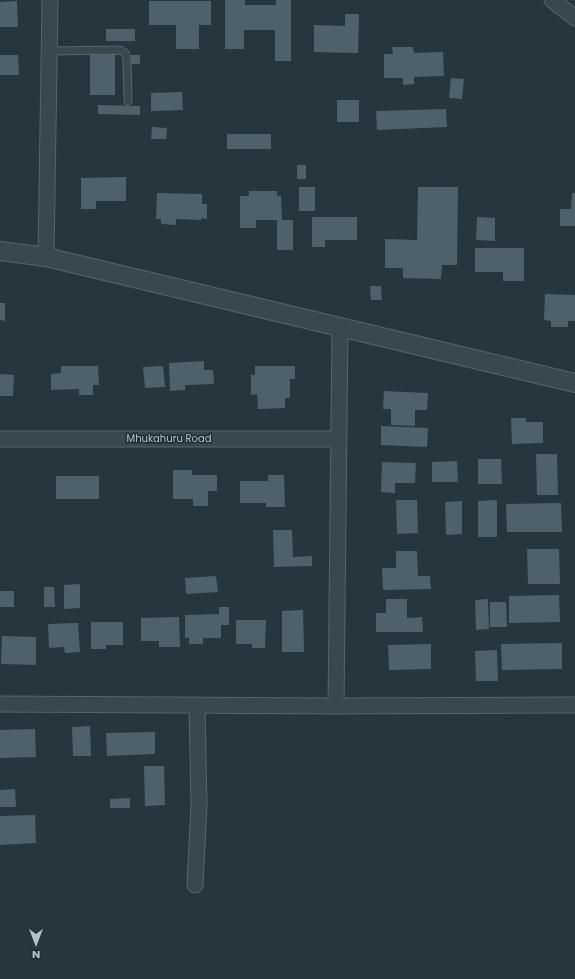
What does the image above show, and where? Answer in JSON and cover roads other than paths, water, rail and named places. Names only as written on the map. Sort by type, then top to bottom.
[{"type":"street","points":[[46,257],[50,0]]},
{"type":"street","points":[[552,0],[575,18]]},
{"type":"street","points":[[0,251],[46,257],[575,383]]},
{"type":"street","points":[[336,706],[340,327]]},
{"type":"street","name":"Mhukahuru Road","points":[[0,439],[338,439]]},
{"type":"street","points":[[0,704],[197,706],[575,706]]},
{"type":"street","points":[[195,885],[199,805],[197,706]]},
{"type":"lane","points":[[49,51],[120,50],[125,53],[127,58],[128,101]]}]
